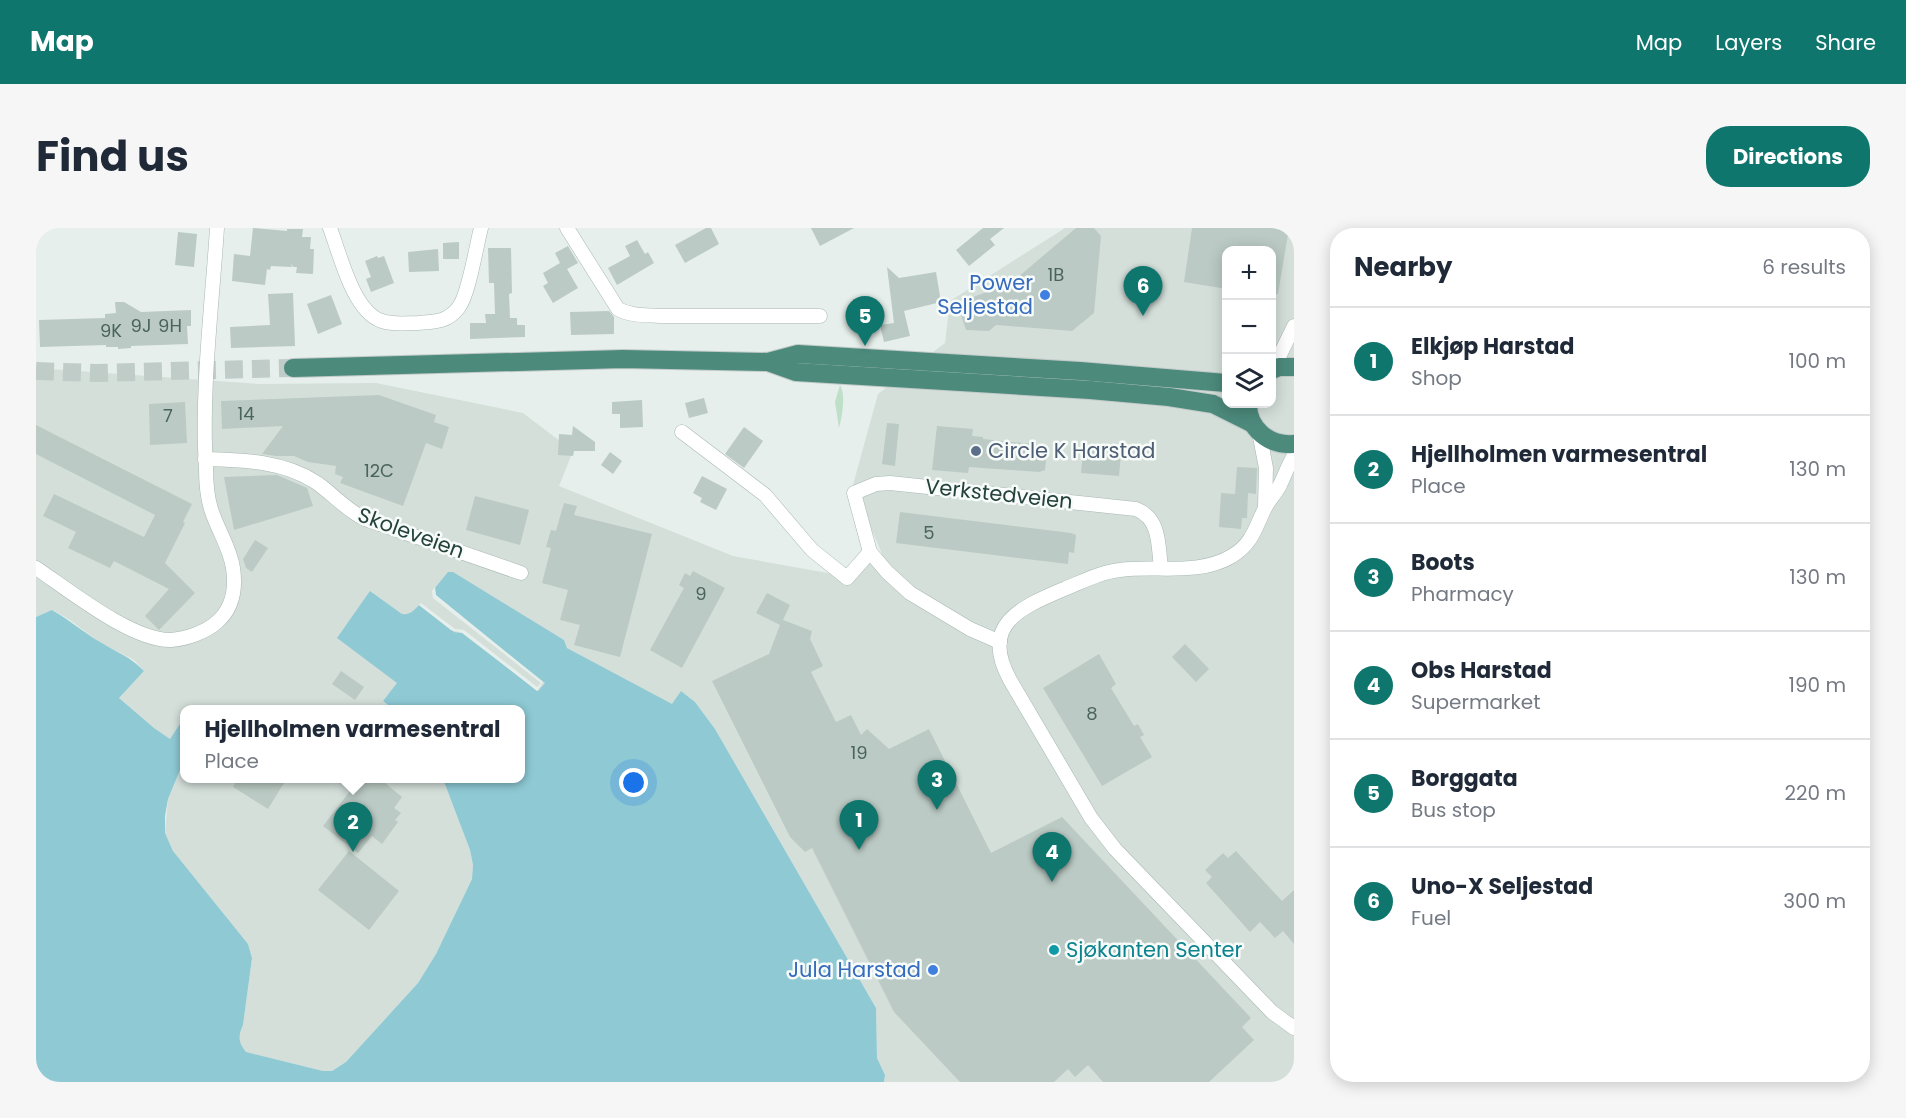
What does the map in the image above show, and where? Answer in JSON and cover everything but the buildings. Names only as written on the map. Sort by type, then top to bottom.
[{"type":"highway","points":[[293,368],[623,360],[768,362],[798,354],[1080,371],[1222,383]]},
{"type":"highway","points":[[768,362],[796,372],[1090,390],[1188,399],[1213,404],[1279,444],[1294,444]]},
{"type":"highway","points":[[1276,369],[1294,367]]},
{"type":"highway","points":[[1248,408],[1256,428]]},
{"type":"street","points":[[36,568],[104,614],[146,635],[171,640],[193,635],[210,628],[225,615],[234,596],[233,568],[223,536],[211,509],[205,459],[208,356],[217,228]]},
{"type":"street","points":[[330,228],[348,278],[365,310],[383,322],[396,324],[441,321],[461,305],[481,228]]},
{"type":"street","points":[[567,228],[618,309],[622,311],[634,315],[660,316],[820,316]]},
{"type":"street","points":[[1276,361],[1294,326]]},
{"type":"street","points":[[1256,428],[1266,468],[1265,509]]},
{"type":"street","points":[[682,432],[765,495],[812,550],[847,578],[870,552]]},
{"type":"street","points":[[1294,456],[1254,534],[1246,545],[1229,557],[1210,565],[1106,572],[1034,602],[1016,612],[1003,631],[1000,642],[1001,663],[1091,818],[1115,849],[1272,1012],[1294,1028]]},
{"type":"street","name":"Skoleveien","points":[[205,459],[240,460],[276,465],[318,484],[348,510],[365,519],[521,573]]},
{"type":"street","name":"Verkstedveien","points":[[1000,642],[970,629],[910,593],[887,572],[870,552],[854,493],[876,484],[897,483],[1136,509],[1148,515],[1156,527],[1161,568]]},
{"type":"shaded area","points":[[1065,228],[1294,228],[1294,1082],[884,1082],[885,1075],[877,1058],[876,1008],[715,729],[695,702],[681,691],[673,705],[567,648],[564,640],[518,613],[435,596],[546,683],[538,691],[463,633],[454,632],[419,605],[413,612],[402,614],[370,591],[398,683],[383,701],[388,705],[180,705],[180,724],[170,739],[119,698],[144,671],[134,660],[99,642],[53,610],[36,617],[36,368],[259,384],[376,383],[523,413],[573,451],[559,486],[733,556],[844,576],[882,554],[853,485],[878,394],[945,343],[950,301]]},
{"type":"shaded area","points":[[180,770],[180,783],[445,783],[470,850],[473,865],[472,879],[436,954],[418,983],[346,1062],[332,1071],[323,1071],[245,1052],[240,1044],[239,1035],[243,1025],[252,958],[248,944],[173,851],[165,833],[168,799]]},
{"type":"green space","points":[[840,385],[843,400],[839,428],[835,402]]},
{"type":"water","points":[[448,572],[453,572],[564,640],[567,648],[672,704],[681,691],[695,702],[715,729],[876,1008],[877,1058],[885,1075],[884,1082],[36,1082],[36,617],[52,610],[129,658],[144,671],[119,698],[170,739],[180,724],[180,770],[168,799],[165,833],[173,851],[248,944],[252,958],[240,1036],[241,1045],[246,1052],[323,1071],[332,1071],[346,1062],[418,983],[436,954],[472,879],[473,865],[470,850],[445,783],[525,783],[525,705],[388,705],[383,701],[397,683],[337,638],[370,591],[402,614],[410,613],[419,605],[454,632],[462,633],[538,691],[545,683],[435,596],[435,588]]},
{"type":"pier","points":[[435,587],[436,595],[543,682],[537,691],[463,633],[451,630],[419,605],[421,603],[455,629],[464,630],[537,687],[541,683],[433,598],[432,591]]},
{"type":"tunnel","points":[[36,371],[94,373],[293,368]]},
{"type":"place","name":"Power Seljestad","points":[[1045,295]]},
{"type":"place","name":"Uno-X Seljestad","points":[[1143,316]]},
{"type":"place","name":"Borggata","points":[[865,346]]},
{"type":"place","name":"Circle K Harstad","points":[[976,451]]},
{"type":"place","name":"Boots","points":[[937,810]]},
{"type":"place","name":"Elkjøp Harstad","points":[[859,850]]},
{"type":"place","name":"Hjellholmen varmesentral","points":[[353,852]]},
{"type":"place","name":"Obs Harstad","points":[[1052,882]]},
{"type":"place","name":"Sjøkanten Senter","points":[[1054,950]]},
{"type":"place","name":"Jula Harstad","points":[[933,970]]}]
